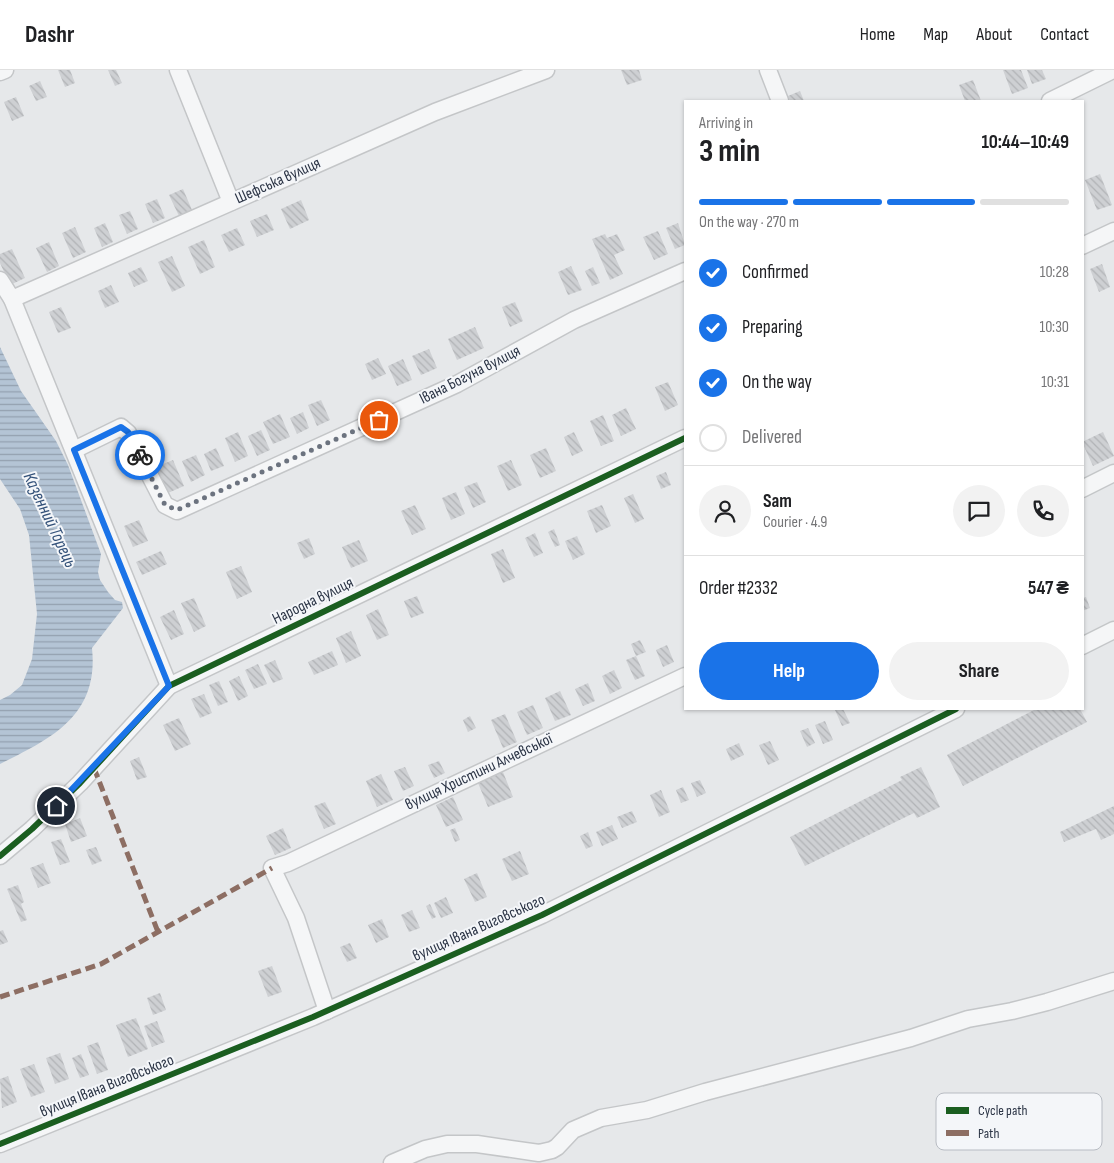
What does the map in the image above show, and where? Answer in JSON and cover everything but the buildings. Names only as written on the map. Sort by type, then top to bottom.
[{"type":"street","points":[[0,72],[5,70]]},
{"type":"street","points":[[178,70],[231,202]]},
{"type":"street","name":"Шефська вулиця","points":[[12,299],[435,112],[546,70]]},
{"type":"street","points":[[768,70],[780,100]]},
{"type":"street","points":[[1052,100],[1113,70]]},
{"type":"street","points":[[1084,245],[1114,231]]},
{"type":"street","name":"Івана Богуна вулиця","points":[[74,450],[121,427],[128,432],[165,505],[177,510],[457,384],[574,320],[684,271]]},
{"type":"street","points":[[0,280],[12,299],[169,686]]},
{"type":"street","name":"Народна вулиця","points":[[0,856],[32,829],[80,783],[169,686],[684,438]]},
{"type":"street","points":[[1084,488],[1114,472]]},
{"type":"street","points":[[1084,645],[1114,630]]},
{"type":"street","name":"вулиця Христини Алчевської","points":[[327,1011],[296,918],[272,868],[288,863],[684,676]]},
{"type":"street","name":"вулиця Івана Виговського","points":[[0,1144],[327,1011],[542,915],[954,710]]},
{"type":"street","points":[[392,1163],[424,1149],[446,1144],[477,1144],[539,1153],[552,1150],[572,1130],[601,1118],[647,1110],[705,1092],[911,1038],[968,1019],[1047,1002],[1114,981]]},
{"type":"water","name":"Казенний Торець","points":[[0,347],[21,391],[56,441],[68,465],[101,554],[98,572],[100,580],[115,600],[122,602],[123,608],[92,648],[92,671],[88,691],[80,707],[54,734],[0,764],[0,700],[10,695],[22,685],[32,659],[37,614],[29,535],[20,509],[0,479]]},
{"type":"marked path","points":[[94,768],[158,932]]},
{"type":"marked path","points":[[0,997],[101,964],[272,868]]},
{"type":"cycle path","points":[[0,856],[32,829],[80,783],[169,686],[684,438]]},
{"type":"cycle path","points":[[0,1144],[313,1017],[542,915],[954,710]]},
{"type":"way so far","points":[[140,455],[165,505],[177,510],[379,420]]},
{"type":"route","points":[[56,806],[80,783],[169,686],[74,450],[121,427],[128,432],[140,455]]}]
